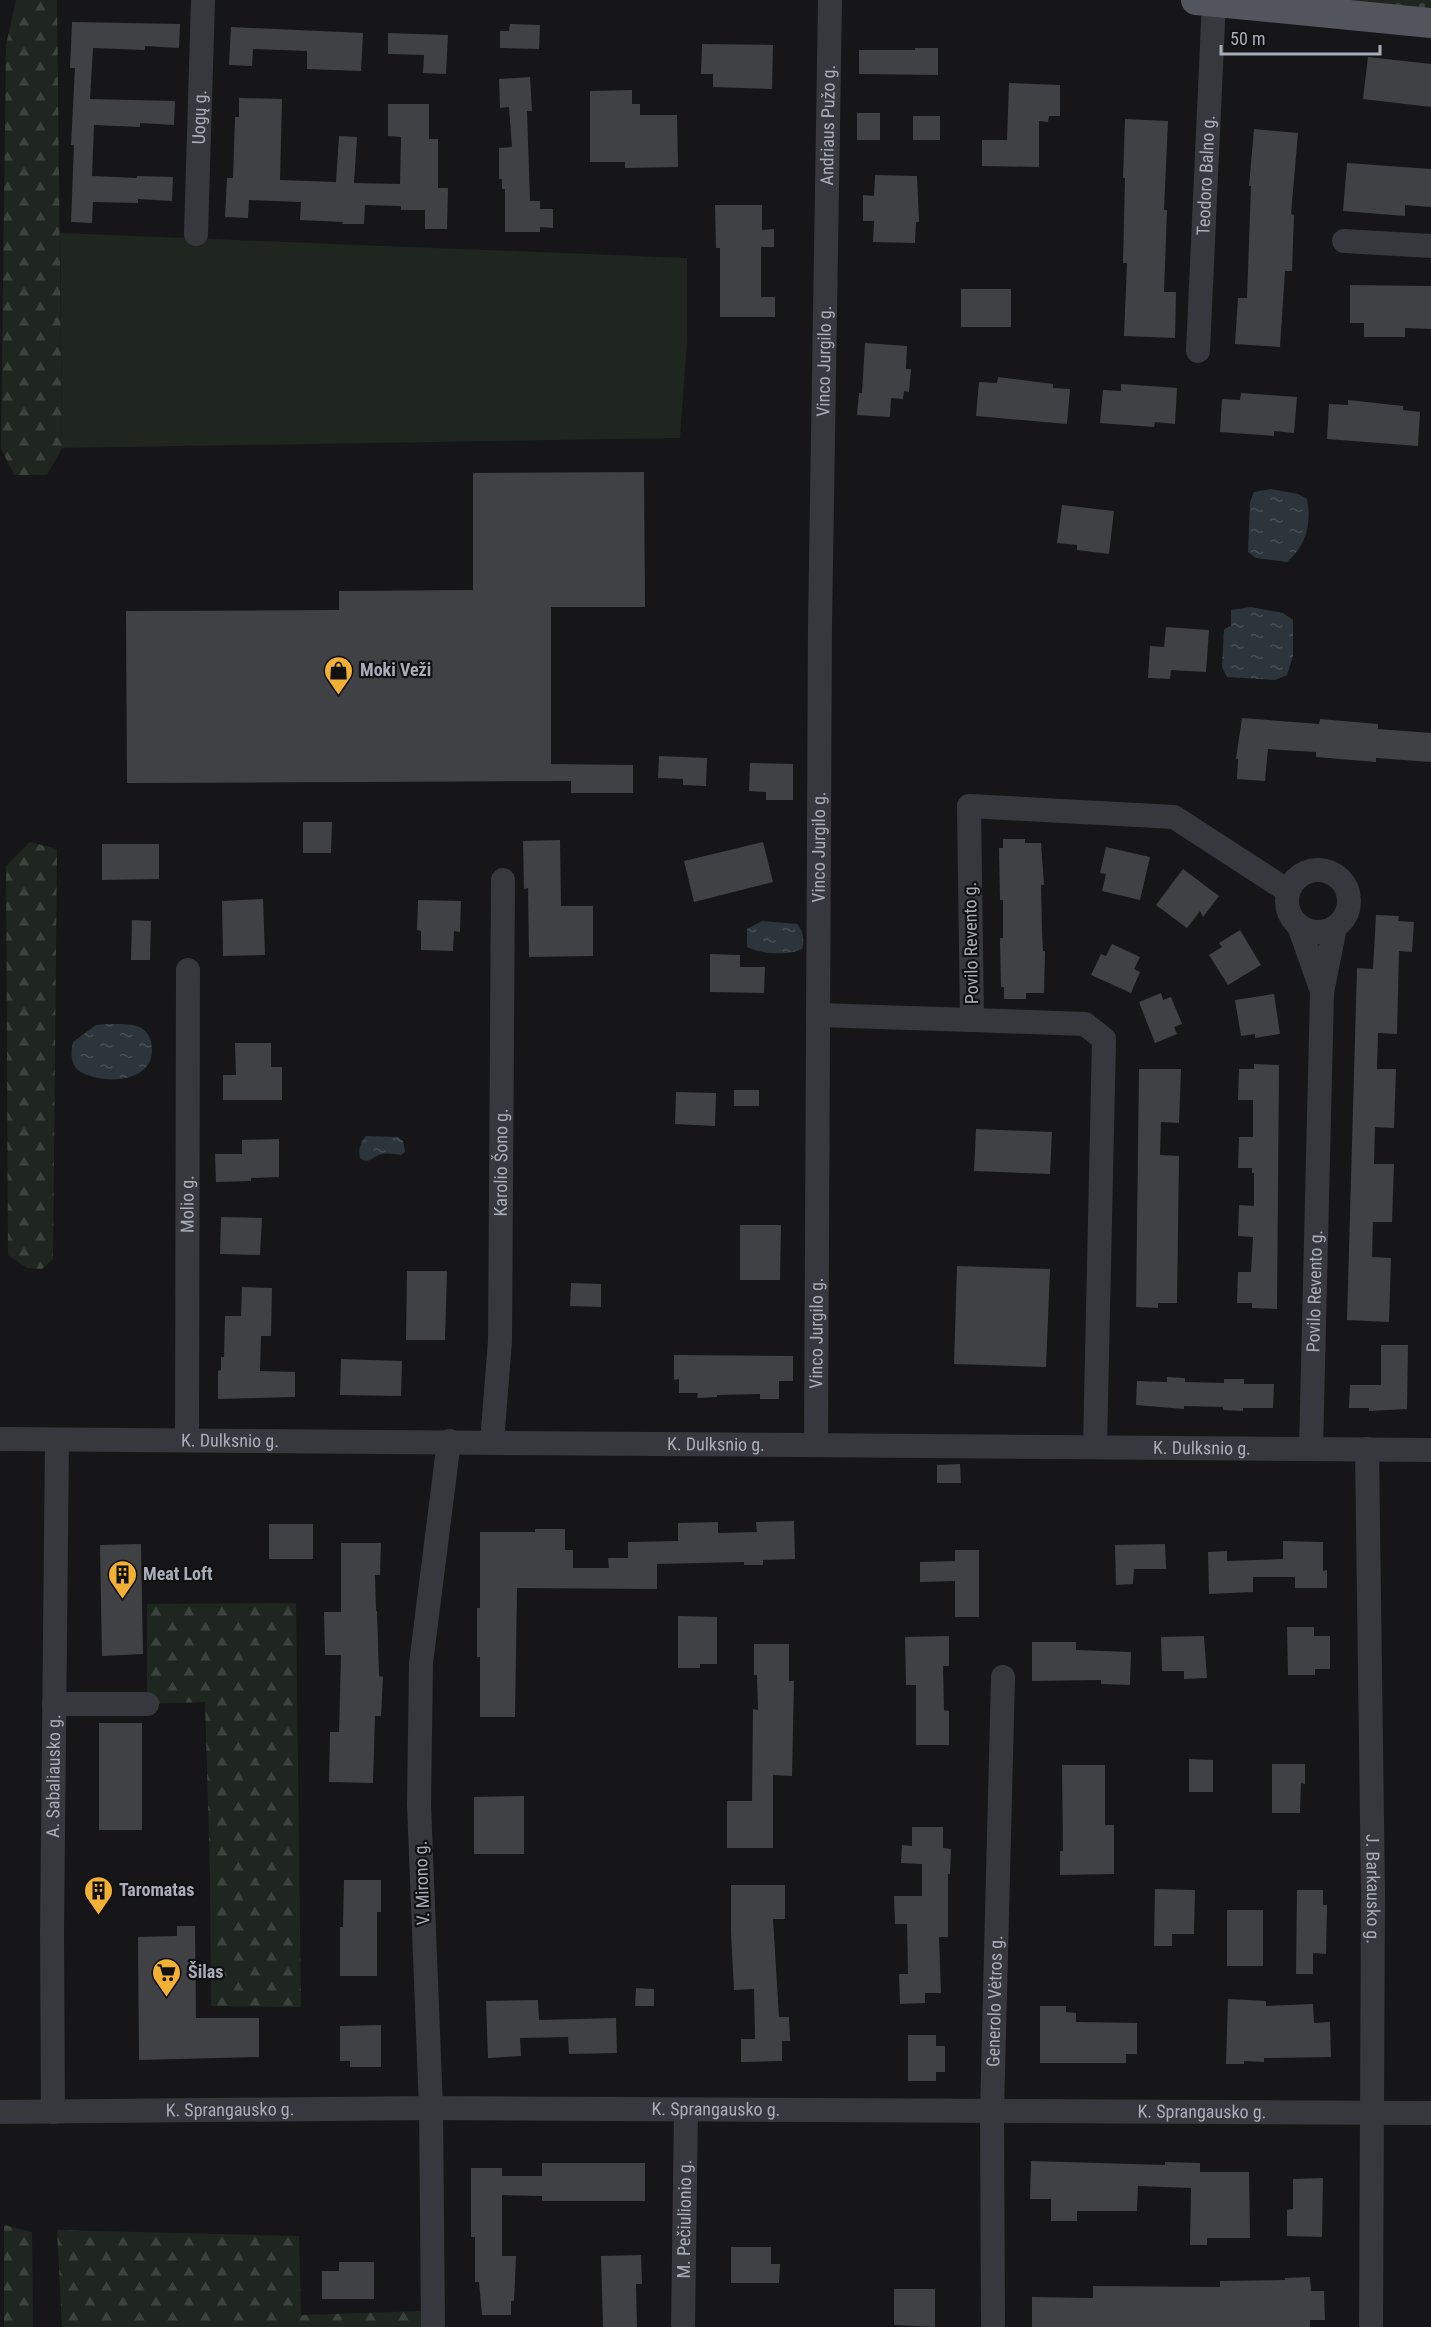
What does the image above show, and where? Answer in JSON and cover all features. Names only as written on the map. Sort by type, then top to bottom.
[{"type":"main road","points":[[1205,1],[1431,23]]},
{"type":"street","name":"Uogų g.","points":[[196,234],[204,0]]},
{"type":"street","name":"Andriaus Pužo g.","points":[[825,249],[830,0]]},
{"type":"street","name":"Teodoro Balno g.","points":[[1198,351],[1205,1]]},
{"type":"street","points":[[1344,241],[1431,246]]},
{"type":"street","name":"Vinco Jurgilo g.","points":[[816,1444],[820,625],[825,249]]},
{"type":"street","name":"Povilo Revento g.","points":[[1095,1447],[1104,1039],[1085,1024],[972,1020],[969,806],[1174,817],[1288,891]]},
{"type":"street","name":"Povilo Revento g.","points":[[1311,1449],[1322,992],[1335,927],[1342,920],[1349,902],[1347,892],[1336,877],[1328,872],[1309,872],[1300,876],[1288,891],[1288,910],[1299,926],[1322,992]]},
{"type":"street","name":"Karolio Šono g.","points":[[492,1442],[500,1341],[503,880]]},
{"type":"street","points":[[1299,926],[1308,931],[1317,932],[1335,927]]},
{"type":"street","name":"Molio g.","points":[[187,1440],[188,969]]},
{"type":"street","points":[[818,1016],[972,1020]]},
{"type":"street","name":"K. Dulksnio g.","points":[[0,1439],[1431,1450]]},
{"type":"street","name":"A. Sabaliausko g.","points":[[53,2112],[57,1440]]},
{"type":"street","name":"V. Mirono g.","points":[[433,2327],[430,2108],[419,1804],[421,1664],[449,1442]]},
{"type":"street","name":"J. Barkausko g.","points":[[1367,1449],[1373,1893],[1371,2327]]},
{"type":"street","name":"Generolo Vėtros g.","points":[[993,2327],[992,2112],[1003,1677]]},
{"type":"street","points":[[54,1704],[147,1704]]},
{"type":"street","name":"K. Sprangausko g.","points":[[0,2112],[430,2108],[1431,2113]]},
{"type":"street","name":"M. Pečiulionio g.","points":[[683,2327],[686,2110]]},
{"type":"green space","points":[[16,0],[57,0],[62,448],[47,475],[14,475],[1,448],[6,45]]},
{"type":"green space","points":[[1344,0],[1431,0],[1431,11]]},
{"type":"green space","points":[[60,233],[687,258],[687,341],[680,438],[62,448]]},
{"type":"green space","points":[[30,842],[57,849],[53,1259],[42,1269],[27,1268],[8,1255],[6,866]]},
{"type":"green space","points":[[296,1603],[301,2007],[211,2006],[205,1702],[147,1704],[147,1604]]},
{"type":"green space","points":[[4,2225],[32,2232],[33,2327],[4,2327]]},
{"type":"green space","points":[[57,2230],[299,2236],[301,2315],[423,2311],[422,2327],[62,2327]]},
{"type":"water","points":[[1271,489],[1298,494],[1307,499],[1309,517],[1306,534],[1299,549],[1287,562],[1256,558],[1248,552],[1250,502],[1254,492]]},
{"type":"water","points":[[1251,607],[1283,613],[1293,620],[1293,656],[1287,675],[1275,680],[1227,677],[1222,667],[1224,629],[1231,626],[1231,610]]},
{"type":"water","points":[[762,921],[797,924],[803,936],[802,949],[789,953],[774,953],[747,947],[747,929]]},
{"type":"water","points":[[96,1025],[134,1026],[149,1035],[152,1053],[144,1069],[137,1074],[128,1078],[98,1078],[81,1072],[73,1063],[73,1042]]},
{"type":"water","points":[[366,1136],[398,1137],[403,1141],[405,1152],[401,1155],[384,1154],[363,1160],[360,1158],[359,1149]]},
{"type":"building","points":[[72,22],[180,24],[179,48],[145,46],[145,50],[93,48],[90,99],[175,101],[174,125],[140,123],[140,127],[94,125],[92,176],[173,177],[172,201],[138,199],[138,203],[93,202],[92,223],[71,222],[74,145],[71,145],[75,68],[70,68]]},
{"type":"building","points":[[510,24],[540,25],[539,49],[500,48],[500,31],[509,31]]},
{"type":"building","points":[[231,27],[363,33],[361,71],[307,69],[307,51],[253,49],[252,66],[229,65]]},
{"type":"building","points":[[388,33],[448,35],[446,74],[423,73],[424,55],[388,54]]},
{"type":"building","points":[[702,44],[773,45],[772,89],[713,87],[713,74],[701,74]]},
{"type":"building","points":[[915,48],[938,48],[938,75],[859,74],[859,50],[915,50]]},
{"type":"building","points":[[1368,57],[1431,64],[1431,107],[1363,99]]},
{"type":"building","points":[[530,77],[532,111],[527,111],[530,201],[540,201],[540,209],[553,209],[553,228],[540,227],[540,232],[505,232],[505,189],[502,189],[502,179],[499,179],[499,148],[512,147],[509,107],[500,108],[499,79]]},
{"type":"building","points":[[1009,83],[1060,85],[1060,116],[1049,116],[1048,122],[1039,121],[1039,167],[982,166],[982,140],[1007,140]]},
{"type":"building","points":[[632,90],[632,104],[640,104],[640,115],[677,115],[678,167],[625,168],[625,162],[590,162],[590,91]]},
{"type":"building","points":[[239,98],[282,99],[280,180],[336,182],[339,136],[357,137],[354,183],[400,184],[401,137],[388,136],[388,104],[429,104],[429,139],[438,139],[438,188],[448,188],[447,229],[425,229],[425,210],[401,210],[401,206],[365,205],[364,224],[300,220],[301,202],[249,200],[248,218],[225,217],[227,178],[233,178],[235,117],[239,117]]},
{"type":"building","points":[[857,113],[880,113],[880,140],[857,140]]},
{"type":"building","points":[[913,116],[940,116],[940,140],[913,140]]},
{"type":"building","points":[[1125,119],[1168,121],[1164,210],[1167,210],[1164,292],[1176,292],[1175,338],[1124,336],[1127,263],[1123,263]]},
{"type":"building","points":[[1254,129],[1298,133],[1291,214],[1294,215],[1292,271],[1285,271],[1280,347],[1235,344],[1238,298],[1247,298],[1251,186],[1249,186]]},
{"type":"building","points":[[1347,163],[1431,169],[1431,207],[1405,205],[1405,216],[1343,211]]},
{"type":"building","points":[[875,175],[917,176],[919,222],[916,222],[915,243],[873,242],[874,221],[863,221],[863,195],[874,196]]},
{"type":"building","points":[[715,205],[762,205],[762,230],[774,229],[774,247],[761,247],[761,297],[775,297],[775,317],[720,317],[720,248],[716,248]]},
{"type":"building","points":[[1350,285],[1431,286],[1431,329],[1405,328],[1405,337],[1364,337],[1364,323],[1350,323]]},
{"type":"building","points":[[961,289],[1011,289],[1011,327],[961,327]]},
{"type":"building","points":[[865,343],[907,346],[906,369],[911,369],[909,392],[904,391],[903,399],[891,398],[890,417],[857,415],[859,393],[862,393]]},
{"type":"building","points":[[998,377],[1053,384],[1053,388],[1070,389],[1067,424],[976,416],[979,382],[997,383]]},
{"type":"building","points":[[1121,384],[1177,388],[1175,424],[1155,422],[1154,427],[1100,423],[1103,390],[1121,391]]},
{"type":"building","points":[[1241,393],[1297,397],[1294,433],[1274,431],[1274,436],[1220,432],[1222,399],[1240,400]]},
{"type":"building","points":[[1348,400],[1403,406],[1403,410],[1420,412],[1418,446],[1327,439],[1329,404],[1348,405]]},
{"type":"building","name":"Moki Veži","points":[[644,472],[645,607],[551,607],[551,764],[633,765],[633,793],[571,793],[571,781],[127,783],[126,611],[339,610],[339,591],[473,590],[473,473]]},
{"type":"building","points":[[1062,505],[1114,511],[1109,554],[1077,550],[1077,545],[1057,543]]},
{"type":"building","points":[[1166,627],[1209,630],[1206,672],[1171,670],[1170,679],[1148,678],[1150,646],[1164,647]]},
{"type":"building","points":[[1242,718],[1319,724],[1320,719],[1378,724],[1378,729],[1431,733],[1431,762],[1376,758],[1376,762],[1316,757],[1316,752],[1268,749],[1265,781],[1237,779],[1238,759],[1236,759]]},
{"type":"building","points":[[659,756],[707,758],[706,786],[683,785],[683,779],[658,778]]},
{"type":"building","points":[[750,763],[793,764],[793,800],[766,800],[766,792],[749,791]]},
{"type":"building","points":[[303,822],[332,822],[331,853],[303,853]]},
{"type":"building","points":[[1003,839],[1025,839],[1025,843],[1041,843],[1044,885],[1041,885],[1043,951],[1045,951],[1044,993],[1026,993],[1026,999],[1004,999],[1004,987],[1001,987],[1000,938],[1003,938],[1003,900],[1000,900],[999,848],[1003,848]]},
{"type":"building","points":[[560,840],[561,906],[593,906],[593,956],[529,957],[528,888],[524,889],[523,841]]},
{"type":"building","points":[[763,842],[773,882],[694,902],[684,861]]},
{"type":"building","points":[[102,844],[159,844],[159,879],[102,880]]},
{"type":"building","points":[[1106,847],[1150,857],[1140,900],[1102,891],[1106,874],[1100,873]]},
{"type":"building","points":[[1183,869],[1219,896],[1203,917],[1200,911],[1187,928],[1156,905]]},
{"type":"building","points":[[263,899],[265,955],[223,956],[222,901]]},
{"type":"building","points":[[418,900],[461,901],[460,932],[454,931],[453,951],[421,950],[421,931],[417,930]]},
{"type":"building","points":[[1376,915],[1399,916],[1398,921],[1414,922],[1412,952],[1399,951],[1397,1034],[1378,1033],[1377,1069],[1396,1069],[1394,1128],[1375,1127],[1374,1164],[1394,1164],[1392,1222],[1373,1222],[1372,1257],[1391,1258],[1389,1322],[1347,1320],[1357,968],[1373,969]]},
{"type":"building","points":[[132,920],[151,921],[150,960],[131,960]]},
{"type":"building","points":[[1240,930],[1261,965],[1228,985],[1209,955],[1222,947],[1219,943]]},
{"type":"building","points":[[1112,944],[1140,957],[1134,969],[1140,972],[1131,993],[1091,975],[1101,954],[1106,956]]},
{"type":"building","points":[[710,954],[740,955],[740,967],[765,967],[764,993],[710,992]]},
{"type":"building","points":[[1161,993],[1163,1000],[1171,997],[1182,1024],[1174,1027],[1177,1034],[1155,1043],[1139,1002]]},
{"type":"building","points":[[1274,994],[1280,1034],[1255,1038],[1255,1034],[1241,1036],[1235,1000]]},
{"type":"building","points":[[235,1043],[271,1043],[271,1067],[282,1067],[282,1100],[223,1100],[223,1075],[236,1075]]},
{"type":"building","points":[[1254,1064],[1279,1065],[1277,1309],[1252,1308],[1252,1303],[1237,1303],[1238,1272],[1251,1272],[1253,1237],[1238,1236],[1239,1205],[1254,1206],[1252,1168],[1238,1168],[1239,1137],[1253,1137],[1253,1100],[1238,1100],[1239,1069],[1254,1069]]},
{"type":"building","points":[[1139,1069],[1181,1069],[1179,1123],[1161,1122],[1160,1155],[1179,1156],[1177,1303],[1158,1303],[1158,1308],[1136,1307]]},
{"type":"building","points":[[734,1090],[759,1090],[759,1106],[734,1106]]},
{"type":"building","points":[[676,1092],[716,1093],[715,1126],[675,1124]]},
{"type":"building","points":[[976,1129],[1052,1132],[1050,1174],[974,1171]]},
{"type":"building","points":[[279,1139],[279,1177],[216,1182],[215,1154],[242,1154],[242,1140]]},
{"type":"building","points":[[221,1217],[262,1218],[260,1255],[220,1254]]},
{"type":"building","points":[[740,1225],[781,1225],[780,1280],[740,1280]]},
{"type":"building","points":[[957,1266],[1050,1269],[1046,1367],[954,1364]]},
{"type":"building","points":[[407,1271],[447,1271],[445,1340],[406,1340]]},
{"type":"building","points":[[571,1283],[601,1284],[601,1307],[570,1306]]},
{"type":"building","points":[[242,1287],[272,1288],[271,1336],[261,1336],[260,1371],[295,1372],[295,1397],[218,1399],[218,1371],[221,1370],[221,1357],[224,1357],[225,1316],[241,1316]]},
{"type":"building","points":[[1381,1345],[1408,1345],[1407,1409],[1369,1411],[1369,1408],[1349,1408],[1350,1385],[1381,1385]]},
{"type":"building","points":[[674,1355],[793,1356],[793,1381],[779,1381],[779,1399],[760,1399],[760,1394],[697,1398],[698,1393],[679,1393],[679,1379],[674,1380]]},
{"type":"building","points":[[341,1359],[402,1361],[401,1396],[340,1395]]},
{"type":"building","points":[[1167,1377],[1185,1378],[1185,1382],[1224,1383],[1224,1379],[1244,1379],[1244,1384],[1274,1384],[1273,1408],[1243,1408],[1243,1411],[1223,1410],[1223,1407],[1184,1406],[1184,1409],[1136,1405],[1137,1381],[1167,1382]]},
{"type":"building","points":[[960,1464],[961,1483],[937,1483],[937,1465]]},
{"type":"building","points":[[794,1521],[795,1559],[763,1560],[763,1565],[744,1565],[744,1562],[657,1564],[657,1589],[517,1588],[515,1717],[480,1717],[477,1608],[480,1608],[480,1532],[535,1532],[535,1529],[565,1529],[565,1550],[573,1550],[573,1568],[609,1568],[608,1558],[628,1558],[628,1542],[678,1541],[678,1523],[718,1522],[718,1533],[757,1532],[756,1522]]},
{"type":"building","points":[[269,1524],[313,1524],[313,1559],[269,1559]]},
{"type":"building","points":[[1283,1541],[1323,1542],[1323,1571],[1327,1570],[1327,1588],[1295,1588],[1295,1577],[1253,1577],[1253,1592],[1209,1594],[1208,1552],[1227,1551],[1227,1561],[1283,1559]]},
{"type":"building","points":[[341,1543],[381,1543],[380,1575],[375,1575],[379,1676],[383,1677],[381,1716],[375,1716],[373,1783],[329,1782],[330,1732],[339,1732],[341,1655],[325,1655],[324,1612],[341,1612]]},
{"type":"building","name":"Meat Loft","points":[[141,1544],[143,1654],[102,1656],[100,1545]]},
{"type":"building","points":[[1165,1544],[1166,1569],[1134,1569],[1133,1584],[1116,1585],[1115,1545]]},
{"type":"building","points":[[955,1550],[979,1550],[979,1617],[955,1617],[955,1581],[920,1582],[920,1562],[955,1561]]},
{"type":"building","points":[[678,1616],[717,1617],[717,1664],[700,1664],[700,1668],[678,1668]]},
{"type":"building","points":[[1287,1627],[1314,1627],[1314,1636],[1330,1636],[1330,1669],[1315,1669],[1315,1675],[1288,1675]]},
{"type":"building","points":[[949,1636],[949,1666],[943,1666],[944,1710],[949,1711],[949,1745],[916,1745],[916,1685],[906,1685],[905,1637]]},
{"type":"building","points":[[1204,1636],[1207,1678],[1184,1679],[1184,1671],[1162,1671],[1161,1637]]},
{"type":"building","points":[[1032,1642],[1076,1642],[1076,1650],[1131,1652],[1130,1685],[1101,1684],[1101,1680],[1032,1681]]},
{"type":"building","points":[[754,1644],[789,1644],[789,1681],[794,1681],[792,1776],[773,1775],[773,1848],[727,1848],[727,1801],[752,1801],[753,1709],[758,1710],[757,1675],[754,1675]]},
{"type":"building","points":[[99,1723],[142,1723],[142,1830],[99,1830]]},
{"type":"building","points":[[1189,1759],[1213,1760],[1213,1792],[1189,1792]]},
{"type":"building","points":[[1272,1764],[1305,1764],[1305,1784],[1301,1783],[1300,1813],[1272,1813]]},
{"type":"building","points":[[1062,1765],[1105,1765],[1105,1825],[1114,1825],[1114,1874],[1060,1875],[1060,1851],[1063,1851]]},
{"type":"building","points":[[524,1796],[524,1854],[474,1854],[474,1797]]},
{"type":"building","points":[[912,1827],[943,1827],[943,1848],[951,1849],[950,1874],[948,1874],[948,1937],[939,1937],[941,1993],[925,1993],[925,2003],[900,2004],[899,1974],[908,1974],[907,1924],[895,1924],[894,1896],[922,1896],[922,1864],[901,1863],[902,1845],[912,1846]]},
{"type":"building","points":[[344,1880],[381,1880],[381,1912],[377,1912],[377,1976],[340,1976],[340,1927],[343,1927]]},
{"type":"building","points":[[731,1885],[785,1885],[785,1919],[773,1919],[779,2017],[789,2017],[790,2041],[782,2041],[782,2061],[741,2062],[741,2039],[755,2039],[754,1989],[734,1990]]},
{"type":"building","points":[[1155,1889],[1195,1890],[1194,1934],[1172,1934],[1172,1946],[1154,1946]]},
{"type":"building","points":[[1297,1890],[1323,1890],[1323,1905],[1327,1905],[1326,1954],[1313,1953],[1313,1974],[1296,1974]]},
{"type":"building","points":[[1227,1910],[1263,1910],[1263,1966],[1227,1966]]},
{"type":"building","name":"Šilas","points":[[177,1926],[195,1926],[196,2018],[259,2018],[259,2057],[139,2060],[138,1937],[177,1936]]},
{"type":"building","points":[[636,1988],[654,1989],[654,2006],[635,2006]]},
{"type":"building","points":[[1228,1999],[1266,2001],[1266,2006],[1313,2004],[1314,2023],[1330,2022],[1331,2057],[1264,2058],[1264,2062],[1244,2061],[1244,2064],[1226,2064]]},
{"type":"building","points":[[538,2000],[539,2020],[616,2018],[617,2053],[569,2054],[568,2037],[520,2038],[521,2056],[488,2058],[486,2001]]},
{"type":"building","points":[[1040,2006],[1066,2006],[1066,2012],[1076,2013],[1076,2022],[1137,2023],[1137,2054],[1126,2054],[1126,2063],[1040,2063]]},
{"type":"building","points":[[381,2025],[381,2067],[350,2067],[350,2061],[340,2061],[340,2026]]},
{"type":"building","points":[[908,2035],[936,2035],[936,2046],[945,2046],[945,2072],[936,2072],[936,2081],[908,2081]]},
{"type":"building","points":[[1031,2161],[1165,2165],[1165,2162],[1200,2163],[1200,2172],[1249,2172],[1250,2238],[1207,2238],[1207,2245],[1190,2245],[1191,2188],[1138,2186],[1137,2211],[1077,2211],[1077,2221],[1051,2221],[1051,2199],[1030,2199]]},
{"type":"building","points":[[542,2163],[645,2163],[645,2201],[542,2201],[542,2196],[502,2195],[502,2256],[516,2256],[514,2301],[511,2301],[511,2315],[482,2315],[479,2282],[475,2282],[475,2237],[471,2237],[471,2168],[502,2168],[502,2176],[542,2176]]},
{"type":"building","points":[[1323,2178],[1322,2237],[1287,2236],[1287,2210],[1293,2209],[1293,2179]]},
{"type":"building","points":[[731,2247],[771,2247],[771,2264],[780,2264],[779,2283],[731,2283]]},
{"type":"building","points":[[641,2255],[642,2284],[636,2284],[637,2327],[603,2327],[601,2256]]},
{"type":"building","points":[[339,2262],[374,2262],[374,2299],[322,2299],[322,2271],[339,2271]]},
{"type":"building","points":[[1310,2277],[1311,2291],[1324,2291],[1325,2320],[1310,2320],[1310,2327],[1032,2327],[1032,2297],[1093,2298],[1093,2286],[1220,2287],[1220,2281],[1285,2280],[1285,2278]]},
{"type":"building","points":[[894,2289],[935,2289],[935,2327],[894,2325]]},
{"type":"place","name":"Moki Veži","points":[[339,696]]},
{"type":"place","name":"Meat Loft","points":[[122,1600]]},
{"type":"place","name":"Taromatas","points":[[98,1916]]},
{"type":"place","name":"Šilas","points":[[167,1998]]}]
